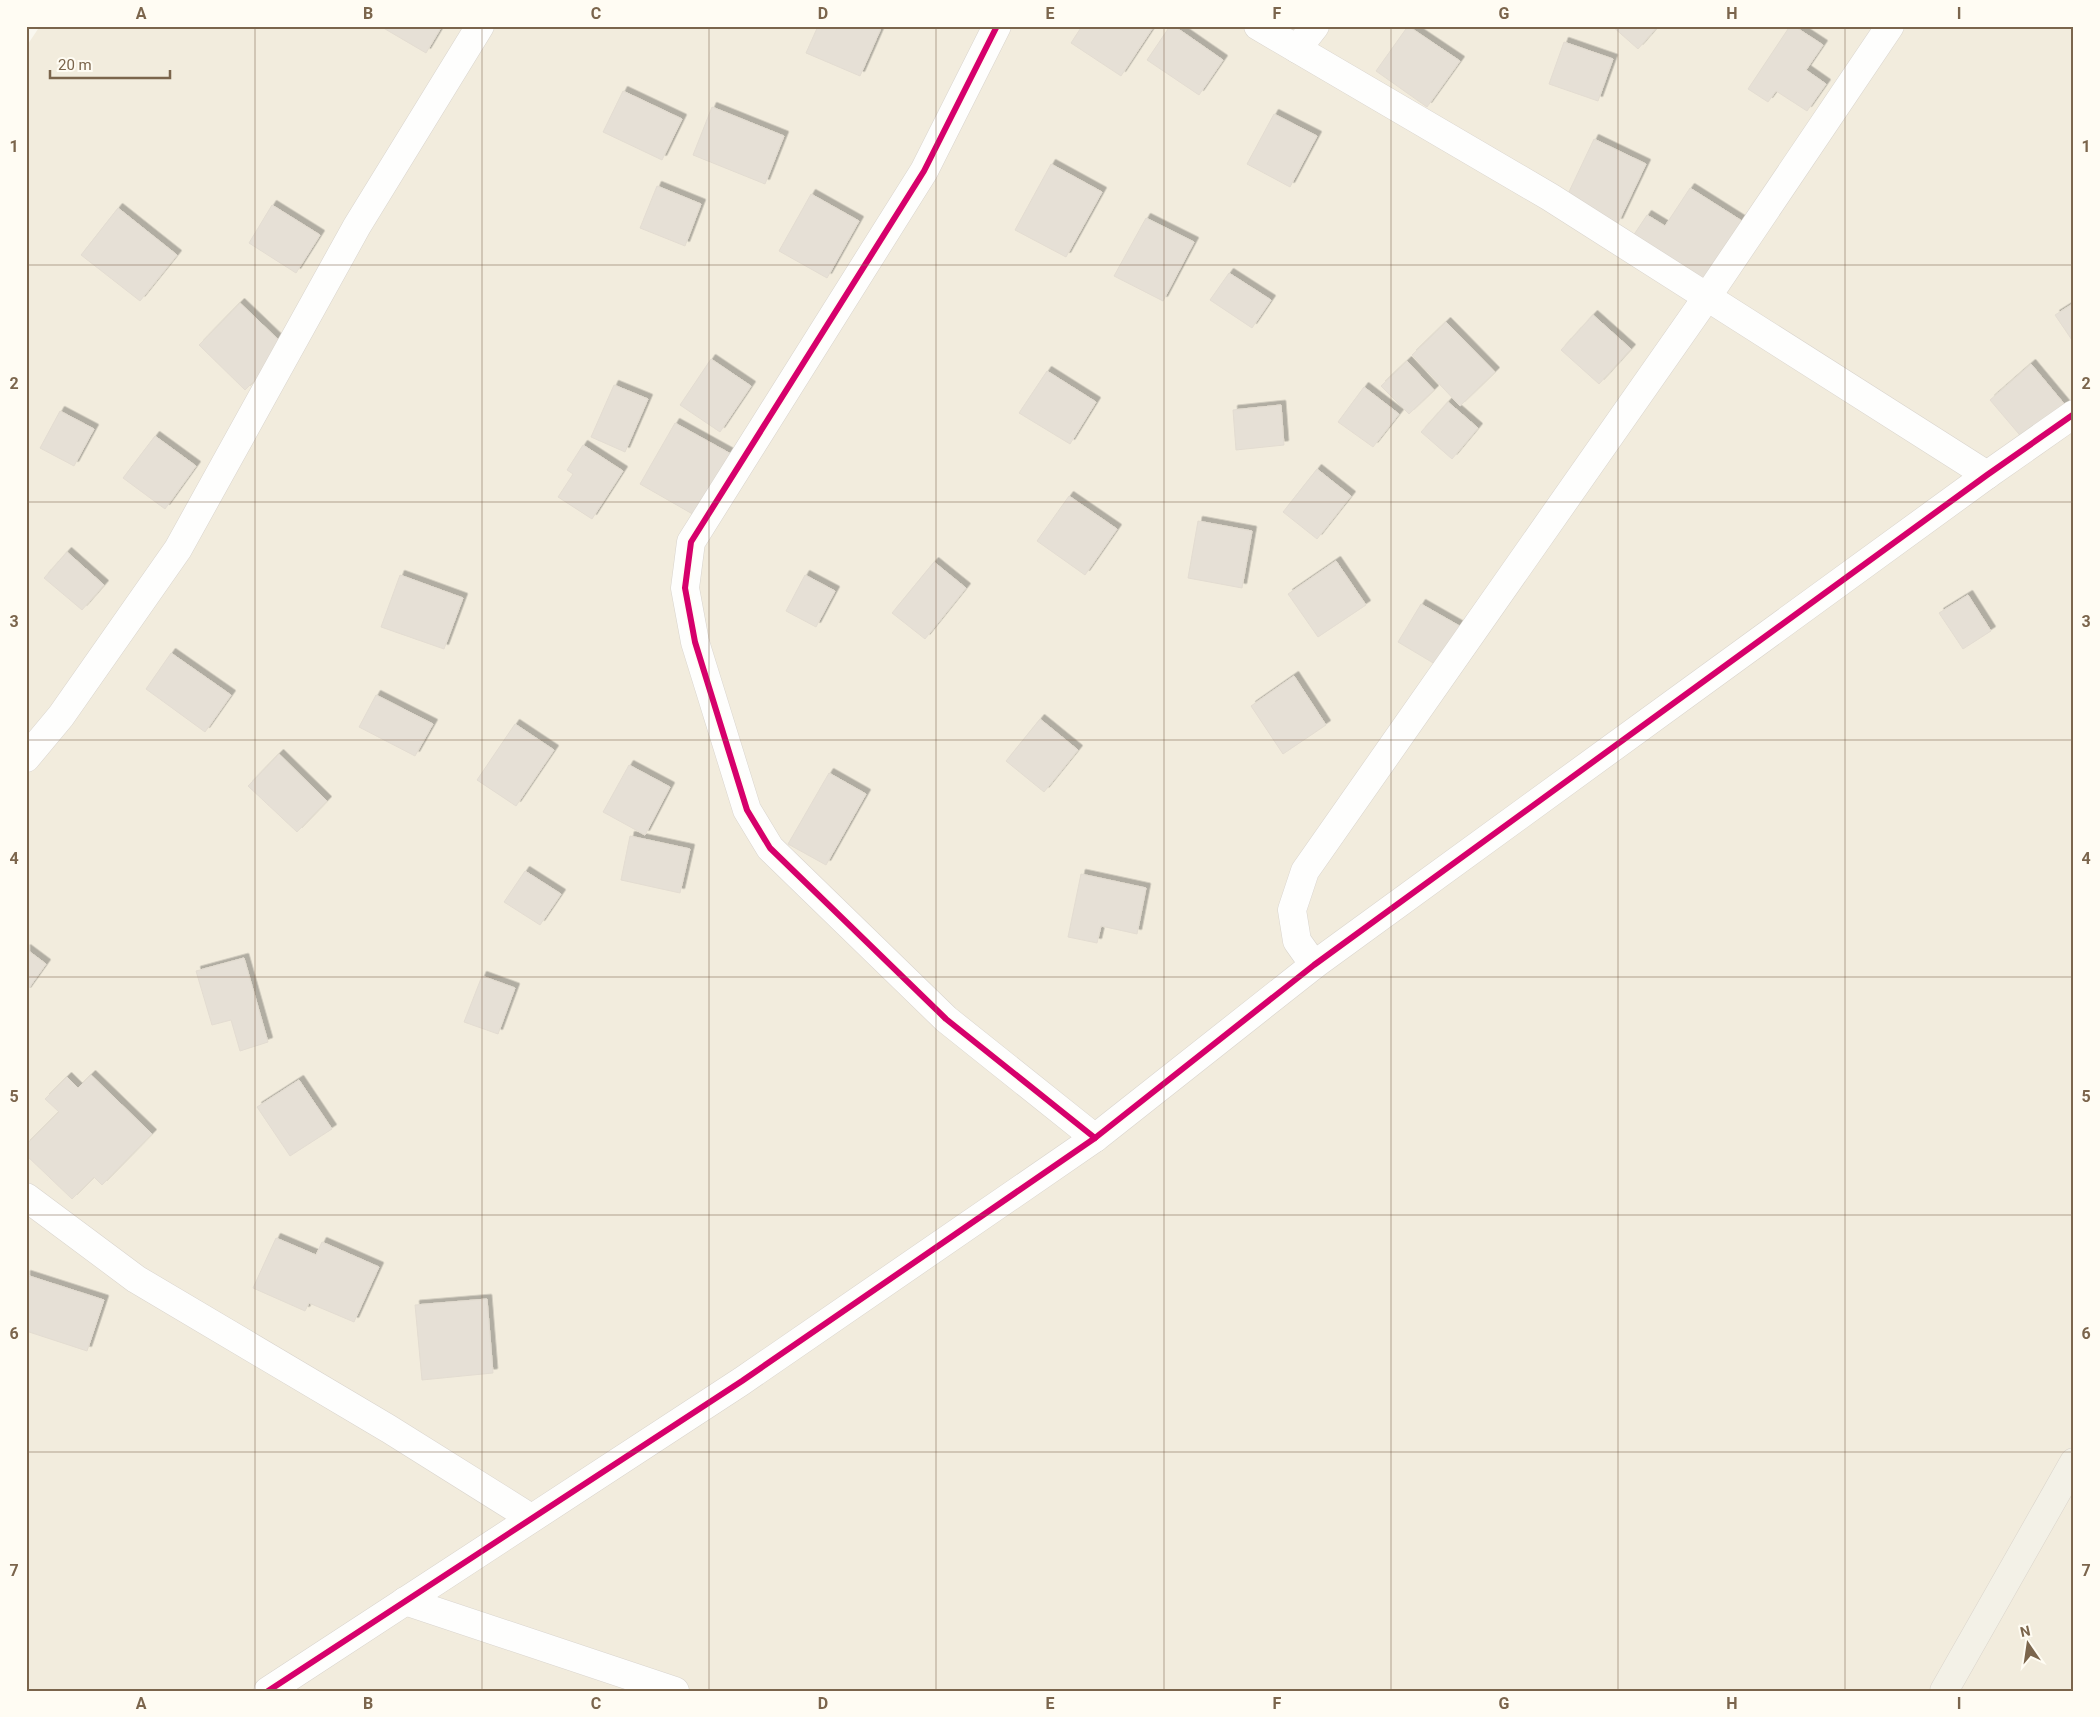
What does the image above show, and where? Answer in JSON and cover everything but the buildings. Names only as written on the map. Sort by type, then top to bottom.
[{"type":"main road","points":[[1944,1691],[2074,1462]]},
{"type":"street","points":[[26,758],[61,716],[178,549],[357,226],[480,26]]},
{"type":"street","points":[[997,26],[924,172],[691,542],[685,588],[695,642],[747,810],[770,848],[946,1019],[1094,1138]]},
{"type":"street","points":[[1258,26],[1550,197],[1987,475]]},
{"type":"street","points":[[1297,49],[1315,26]]},
{"type":"street","points":[[1314,965],[1297,941],[1292,910],[1305,871],[1707,297],[1890,26]]},
{"type":"street","points":[[268,1691],[742,1381],[1094,1138],[1314,965],[1987,475],[2074,414]]},
{"type":"street","points":[[26,1198],[136,1279],[389,1429],[531,1518]]},
{"type":"street","points":[[405,1601],[675,1691]]},
{"type":"shaded area","points":[[40,26],[2074,26],[2074,1691],[26,1691],[26,47]]},
{"type":"cycle path","points":[[997,26],[924,171],[691,542],[685,588],[695,642],[747,810],[770,848],[946,1019],[1095,1138]]},
{"type":"cycle path","points":[[268,1691],[742,1381],[1095,1138],[1314,965],[1987,475],[2074,414]]}]
